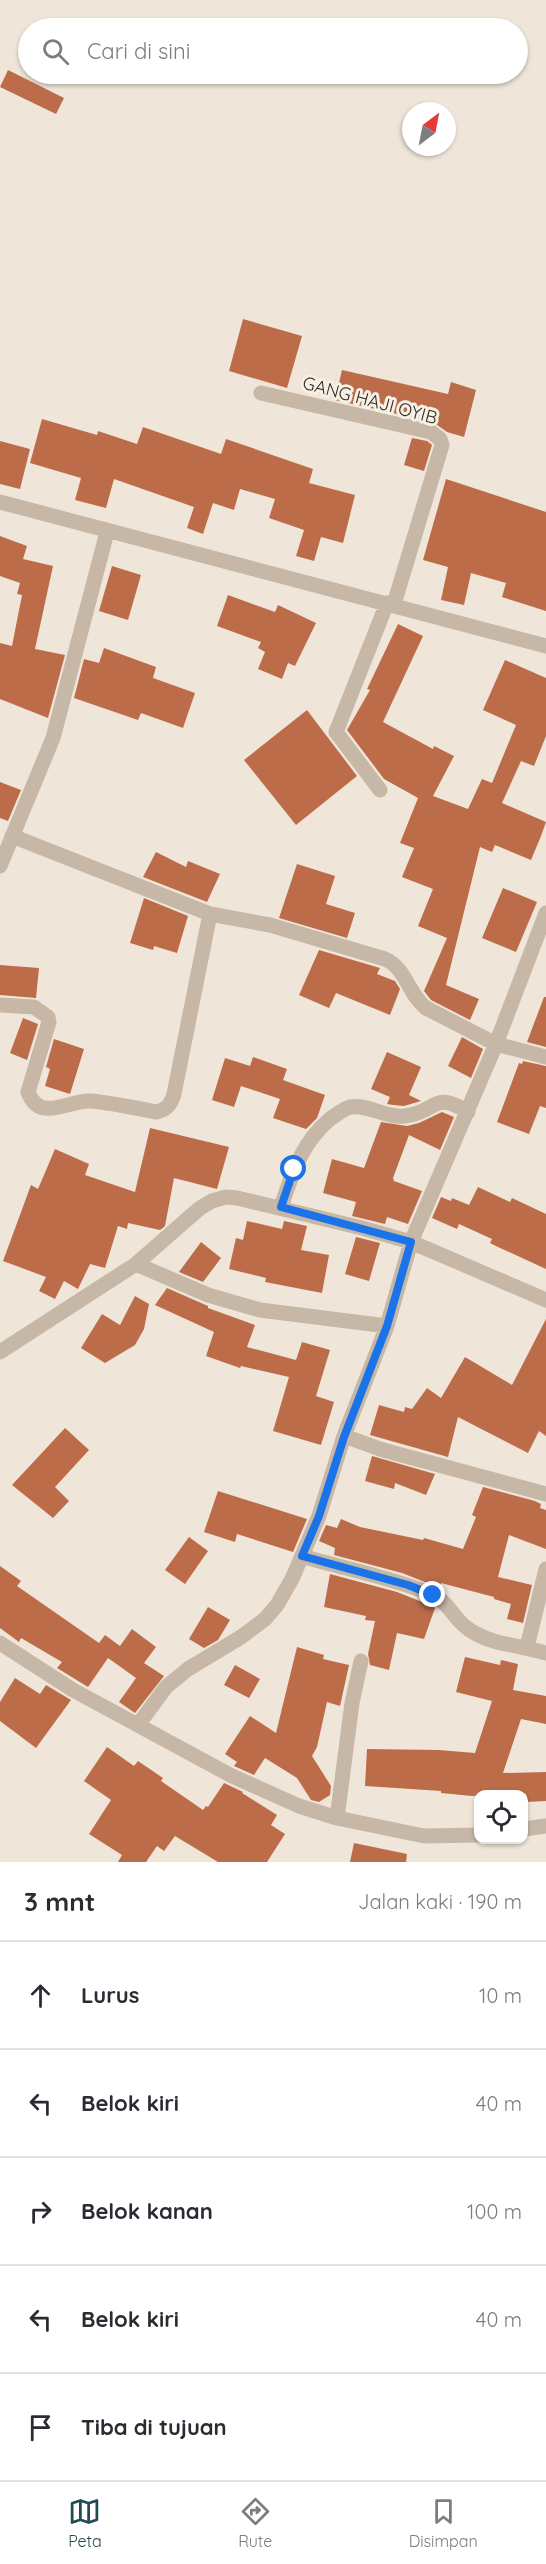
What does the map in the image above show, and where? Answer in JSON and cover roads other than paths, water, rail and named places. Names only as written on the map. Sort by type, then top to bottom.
[{"type":"street","name":"GANG HAJI OYIB","points":[[261,393],[431,432],[440,439],[442,445],[391,604]]},
{"type":"street","points":[[0,502],[546,646]]},
{"type":"street","points":[[0,866],[36,784],[53,738],[107,532]]},
{"type":"street","points":[[380,790],[336,732],[391,604]]},
{"type":"street","points":[[12,836],[210,914],[270,924],[385,959],[399,969],[422,1004],[496,1044],[546,1057]]},
{"type":"street","points":[[138,1725],[154,1700],[166,1687],[188,1669],[242,1637],[265,1619],[277,1605],[302,1556],[319,1516],[344,1437],[387,1326],[411,1242],[496,1044],[546,913]]},
{"type":"street","points":[[0,1005],[34,1007],[48,1017],[49,1022],[28,1092],[40,1106],[63,1108],[88,1100],[156,1112],[163,1111],[172,1100],[210,914]]},
{"type":"street","points":[[281,1207],[307,1143],[316,1132],[340,1112],[350,1107],[396,1117],[407,1116],[443,1101],[454,1103],[468,1112]]},
{"type":"street","points":[[0,1352],[136,1264],[200,1208],[226,1197],[281,1207],[411,1242],[546,1300]]},
{"type":"street","points":[[136,1264],[208,1295],[260,1310],[387,1326]]},
{"type":"street","points":[[344,1437],[383,1450],[546,1494]]},
{"type":"street","points":[[302,1556],[408,1585],[433,1595],[447,1604],[458,1619],[472,1631],[493,1641],[546,1653]]},
{"type":"street","points":[[527,1647],[546,1569]]},
{"type":"street","points":[[0,1643],[45,1673],[264,1792],[337,1818],[424,1836],[474,1835]]},
{"type":"street","points":[[337,1818],[352,1702],[360,1661]]},
{"type":"street","points":[[528,1828],[546,1826]]}]
